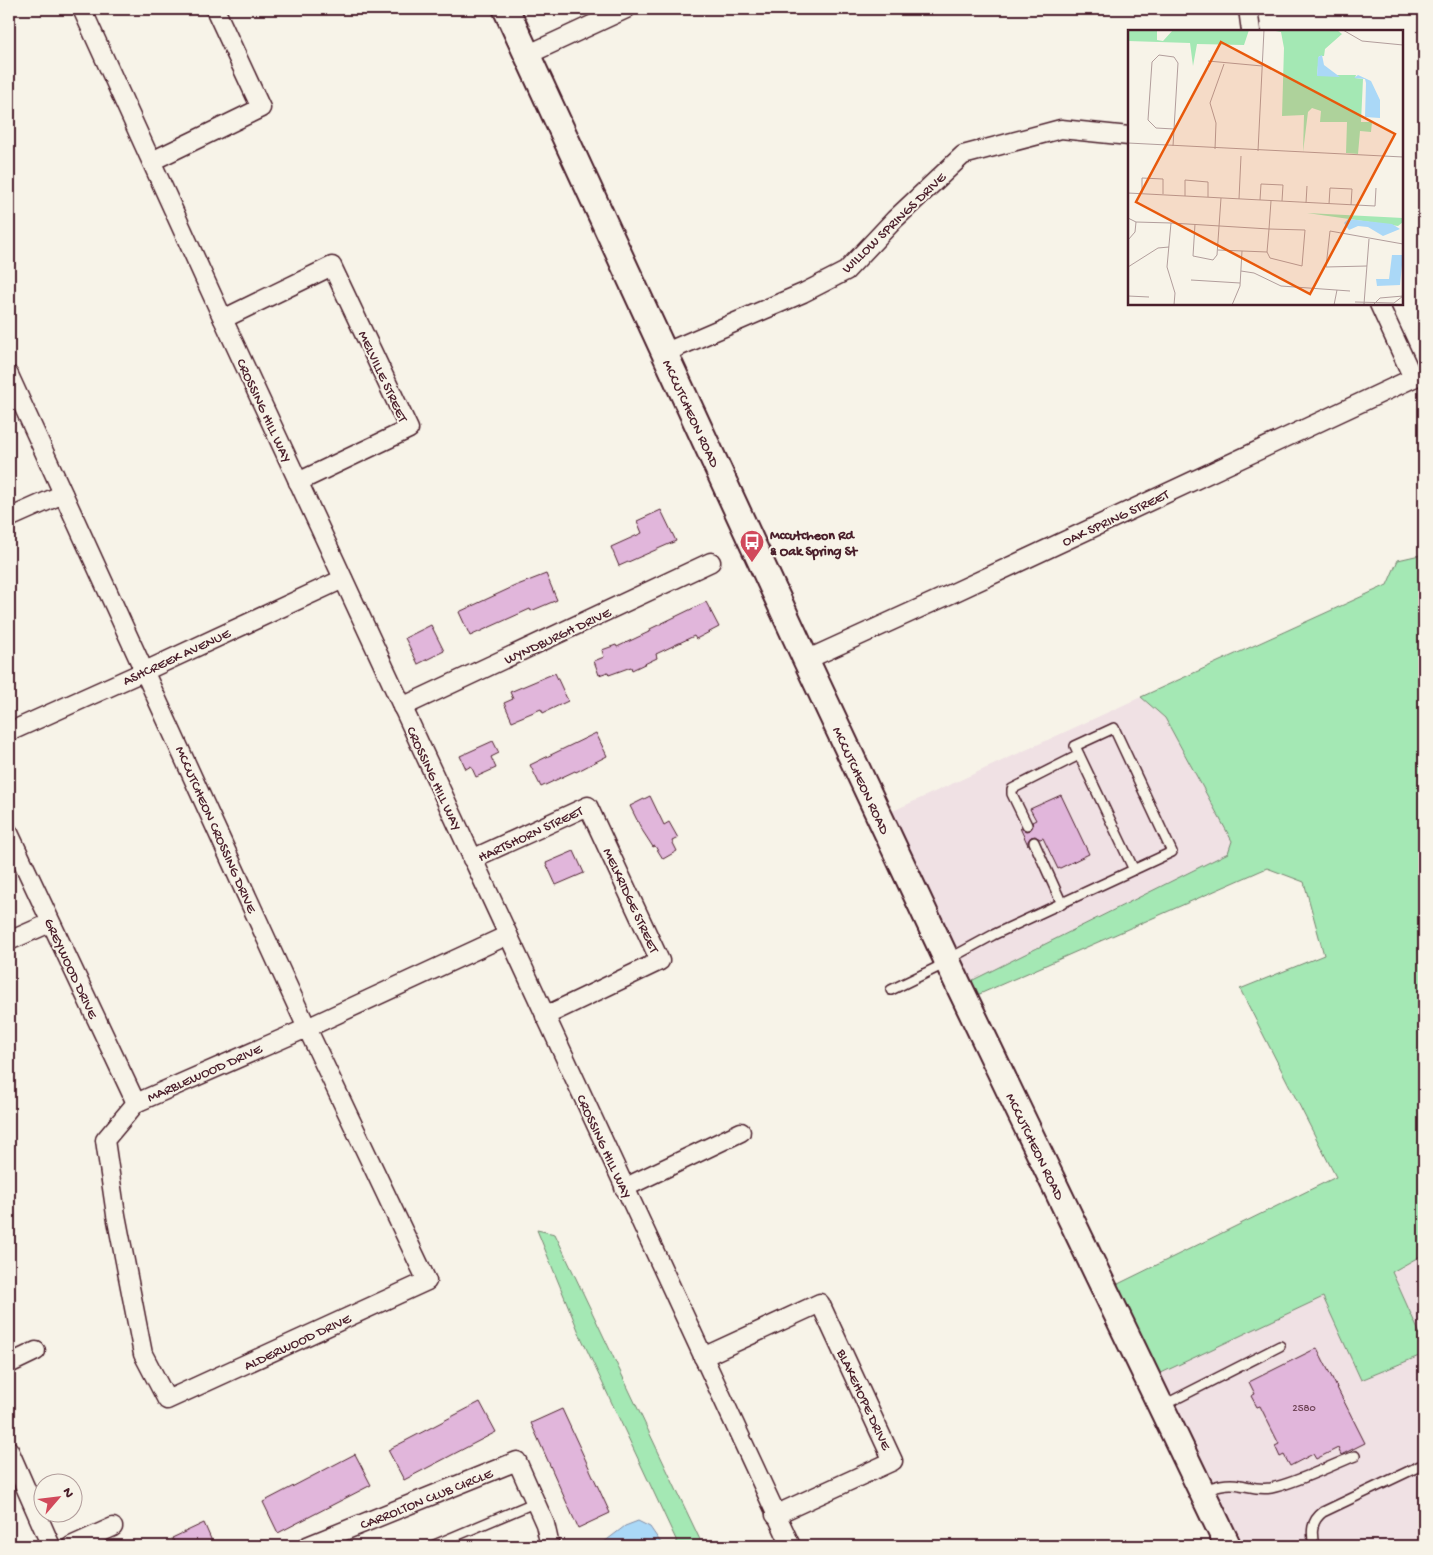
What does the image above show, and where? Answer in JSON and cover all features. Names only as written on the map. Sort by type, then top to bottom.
[{"type":"main road","name":"MCCUTCHEON ROAD","points":[[506,9],[806,660],[947,960],[1228,1546]]},
{"type":"street","name":"CROSSING HILL WAY","points":[[82,9],[298,482],[791,1546]]},
{"type":"street","points":[[152,161],[261,108],[215,9]]},
{"type":"street","points":[[527,55],[626,9]]},
{"type":"street","points":[[1248,9],[1251,30]]},
{"type":"street","name":"WILLOW SPRINGS DRIVE","points":[[664,353],[803,294],[846,271],[895,219],[963,155],[1061,129],[1128,136]]},
{"type":"street","name":"MELVILLE STREET","points":[[223,319],[332,266],[409,429],[298,482]]},
{"type":"street","points":[[1380,305],[1418,375]]},
{"type":"street","name":"MCCUTCHEON CROSSING DRIVE","points":[[9,375],[307,1028],[427,1281]]},
{"type":"street","name":"OAK SPRING STREET","points":[[806,660],[1418,375]]},
{"type":"street","points":[[9,518],[63,494]]},
{"type":"street","name":"WYNDBURGH DRIVE","points":[[402,707],[711,562]]},
{"type":"street","name":"ASHCREEK AVENUE","points":[[9,732],[145,671],[343,578]]},
{"type":"street","name":"HARTSHORN STREET","points":[[472,859],[588,806]]},
{"type":"street","name":"MELKRIDGE STREET","points":[[545,1016],[660,960],[588,806]]},
{"type":"street","name":"GREYWOOD DRIVE","points":[[9,833],[136,1103]]},
{"type":"street","points":[[9,941],[50,922]]},
{"type":"street","name":"MARBLEWOOD DRIVE","points":[[167,1400],[144,1354],[116,1215],[105,1140],[136,1103],[307,1028],[508,935]]},
{"type":"street","points":[[624,1188],[741,1132]]},
{"type":"street","name":"ALDERWOOD DRIVE","points":[[167,1400],[427,1281]]},
{"type":"street","name":"BLAKEHOPE DRIVE","points":[[703,1357],[820,1303],[893,1460],[775,1515]]},
{"type":"street","points":[[9,1364],[36,1351]]},
{"type":"street","points":[[9,1450],[51,1546]]},
{"type":"street","name":"CARROLTON CLUB CIRCLE","points":[[307,1546],[517,1461],[536,1502]]},
{"type":"street","points":[[536,1502],[545,1524],[550,1546]]},
{"type":"street","points":[[72,1546],[113,1527]]},
{"type":"lane","points":[[891,990],[994,936],[1062,904],[1134,870],[1172,852],[1114,728],[1075,746],[1134,870]]},
{"type":"lane","points":[[1027,824],[1012,794],[1012,789],[1079,755]]},
{"type":"lane","points":[[1034,842],[1062,904]]},
{"type":"lane","points":[[1162,1406],[1280,1346]]},
{"type":"lane","points":[[1202,1491],[1219,1484],[1239,1484],[1256,1489],[1271,1488],[1355,1456]]},
{"type":"lane","points":[[1314,1546],[1312,1524],[1316,1517],[1424,1464]]},
{"type":"lane","points":[[432,1546],[536,1502]]},
{"type":"shaded area","points":[[1141,697],[1165,718],[1232,841],[1228,853],[962,985],[882,816]]},
{"type":"shaded area","points":[[1424,1254],[1424,1343],[1392,1272]]},
{"type":"shaded area","points":[[1323,1297],[1361,1380],[1424,1354],[1424,1546],[1231,1546],[1151,1378]]},
{"type":"green space","points":[[1424,554],[1424,1254],[1392,1272],[1424,1343],[1424,1354],[1361,1380],[1323,1297],[1159,1374],[1116,1285],[1336,1177],[1240,989],[1324,955],[1304,882],[1267,868],[975,996],[967,983],[1228,853],[1232,841],[1165,718],[1141,697],[1387,585],[1398,560]]},
{"type":"green space","points":[[537,1230],[555,1234],[703,1546],[679,1546],[580,1335]]},
{"type":"water","points":[[638,1521],[650,1527],[663,1546],[599,1546],[625,1526]]},
{"type":"building","points":[[661,510],[676,541],[619,566],[611,547],[642,533],[637,521]]},
{"type":"building","points":[[546,574],[557,600],[531,611],[530,609],[470,636],[459,612]]},
{"type":"building","points":[[706,602],[719,627],[696,639],[694,636],[656,654],[657,658],[632,670],[631,667],[609,675],[608,672],[599,675],[594,661],[604,657],[602,650],[616,645],[617,647]]},
{"type":"building","points":[[431,625],[444,651],[418,664],[405,638]]},
{"type":"building","points":[[555,673],[568,701],[543,713],[541,709],[512,721],[504,703],[513,699],[510,692]]},
{"type":"building","points":[[596,733],[607,756],[541,787],[530,765]]},
{"type":"building","points":[[493,741],[499,753],[491,757],[496,768],[476,777],[471,766],[466,769],[460,756]]},
{"type":"building","points":[[1061,795],[1089,854],[1058,869],[1043,838],[1031,837],[1028,845],[1020,828],[1026,831],[1030,830],[1033,826],[1032,822],[1036,820],[1030,809]]},
{"type":"building","points":[[650,796],[664,825],[669,822],[678,838],[672,841],[677,851],[663,859],[642,830],[630,806]]},
{"type":"building","points":[[574,851],[584,873],[556,885],[546,863]]},
{"type":"building","points":[[1317,1348],[1365,1443],[1341,1455],[1338,1448],[1316,1459],[1313,1454],[1290,1466],[1284,1455],[1280,1457],[1275,1446],[1279,1444],[1260,1406],[1257,1407],[1251,1396],[1255,1394],[1249,1382]]},
{"type":"building","points":[[480,1402],[496,1432],[404,1480],[388,1450]]},
{"type":"building","points":[[562,1409],[610,1513],[578,1528],[531,1423]]},
{"type":"building","points":[[355,1454],[371,1485],[278,1533],[263,1502]]},
{"type":"building","points":[[204,1523],[214,1546],[176,1546],[172,1538]]},
{"type":"place","name":"Mccutcheon Rd & Oak Spring St","points":[[752,563]]}]
